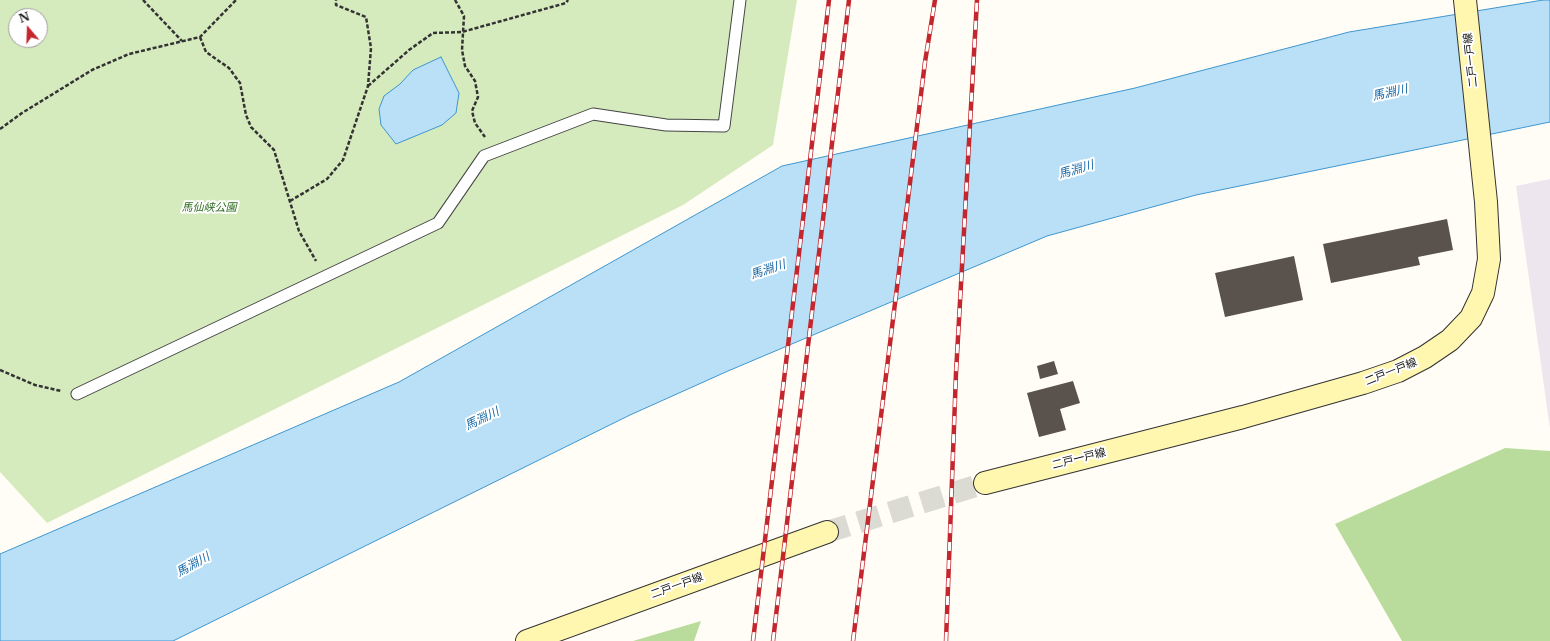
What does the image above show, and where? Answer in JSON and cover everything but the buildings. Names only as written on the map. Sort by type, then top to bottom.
[{"type":"main road","name":"二戸一戸線","points":[[985,483],[1243,417],[1363,383],[1398,371],[1426,357],[1450,340],[1471,318],[1484,293],[1489,259],[1486,202],[1465,0]]},
{"type":"main road","name":"二戸一戸線","points":[[527,641],[828,532]]},
{"type":"lane","points":[[77,394],[438,223],[484,156],[496,151],[594,114],[666,125],[724,126],[740,0]]},
{"type":"path","points":[[144,0],[182,41]]},
{"type":"path","points":[[0,129],[22,112],[92,70],[129,54],[200,37],[236,0]]},
{"type":"path","points":[[290,201],[327,179],[343,160],[368,86],[371,48],[366,17],[336,5],[336,0]]},
{"type":"path","points":[[455,0],[464,16],[462,50],[466,66],[475,81],[478,97],[472,111],[475,123],[496,151]]},
{"type":"path","points":[[368,86],[409,50],[433,34],[462,32],[566,3],[568,0]]},
{"type":"path","points":[[200,37],[206,52],[230,68],[240,83],[246,115],[251,126],[274,150],[299,231],[324,276]]},
{"type":"path","points":[[0,370],[35,385],[77,394]]},
{"type":"shaded area","points":[[1550,179],[1550,429],[1516,186]]},
{"type":"green space","name":"馬仙峡公園","points":[[0,0],[797,0],[773,145],[683,205],[47,523],[0,472]]},
{"type":"green space","points":[[1505,448],[1550,451],[1550,641],[1402,641],[1335,524]]},
{"type":"green space","points":[[701,621],[694,641],[633,641]]},
{"type":"water","name":"馬淵川","points":[[1550,0],[1550,122],[1196,195],[1047,236],[728,371],[630,415],[173,641],[0,641],[0,554],[399,382],[782,166],[1135,88],[1349,32]]},
{"type":"water","points":[[441,57],[459,93],[456,113],[442,125],[396,144],[381,125],[379,109],[384,96],[400,84],[413,70]]},
{"type":"tunnel","points":[[827,532],[985,483]]},
{"type":"railway","points":[[753,641],[829,0]]},
{"type":"railway","points":[[773,641],[849,0]]},
{"type":"railway","points":[[853,641],[925,62],[935,0]]},
{"type":"railway","points":[[946,641],[956,373],[977,0]]}]
